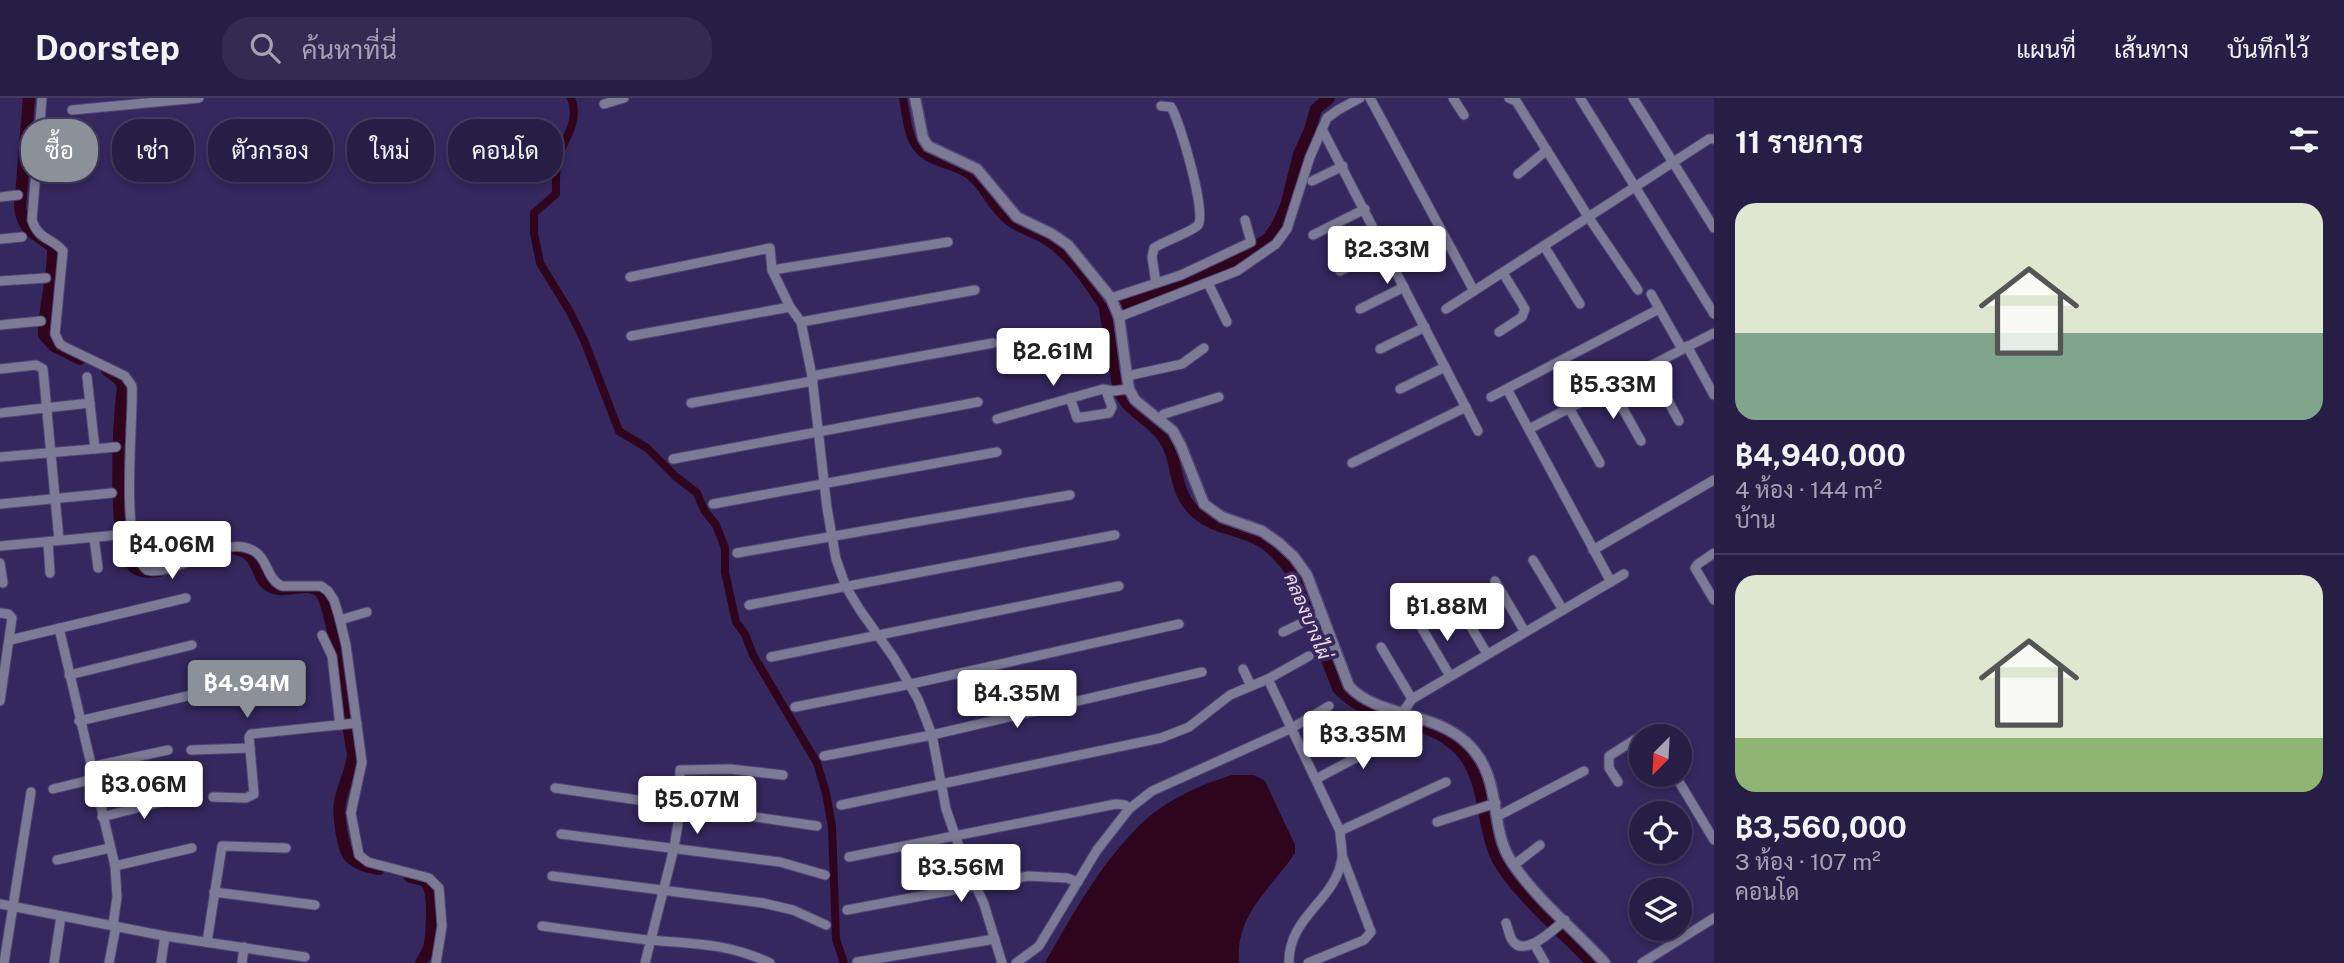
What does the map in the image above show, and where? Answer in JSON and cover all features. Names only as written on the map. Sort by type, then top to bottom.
[{"type":"street","points":[[41,98],[32,220],[36,232],[63,251],[55,334],[60,344],[125,376],[132,386],[130,492],[133,536],[140,562],[148,570],[159,570],[216,551],[251,549],[261,558],[277,584],[321,586],[328,591],[334,600],[340,620],[361,771],[351,813],[357,851],[368,862],[423,876],[439,888],[442,926],[436,963]]},
{"type":"street","points":[[72,110],[199,98]]},
{"type":"street","points":[[915,98],[923,138],[928,146],[977,169],[1017,217],[1068,245],[1115,307],[1127,376]]},
{"type":"street","points":[[1115,307],[1208,283],[1237,271],[1276,244],[1287,229],[1310,157],[1327,118],[1360,98]]},
{"type":"street","points":[[1370,98],[1474,292]]},
{"type":"street","points":[[1453,98],[1464,115]]},
{"type":"street","points":[[1509,98],[1516,101],[1589,218],[1638,290]]},
{"type":"street","points":[[1580,98],[1635,188],[1710,299],[1714,314]]},
{"type":"street","points":[[1633,98],[1714,228]]},
{"type":"street","points":[[604,104],[627,101]]},
{"type":"street","points":[[1156,284],[1152,257],[1154,248],[1197,226],[1201,218],[1195,177],[1178,119],[1171,107],[1161,106]]},
{"type":"street","points":[[1322,129],[1478,430]]},
{"type":"street","points":[[1446,309],[1709,139],[1714,139]]},
{"type":"street","points":[[1518,174],[1547,150]]},
{"type":"street","points":[[1311,181],[1343,166]]},
{"type":"street","points":[[0,197],[18,195]]},
{"type":"street","points":[[1313,235],[1365,209]]},
{"type":"street","points":[[1115,307],[1156,284],[1251,242],[1245,220]]},
{"type":"street","points":[[0,239],[22,237]]},
{"type":"street","points":[[772,270],[948,242]]},
{"type":"street","points":[[1544,246],[1580,304]]},
{"type":"street","points":[[631,277],[770,248],[772,270],[790,307],[801,322],[813,379],[824,484],[836,559],[846,587],[911,684],[932,735],[946,809],[1002,963]]},
{"type":"street","points":[[1340,271],[1385,248]]},
{"type":"street","points":[[1499,332],[1522,317],[1525,309],[1503,273]]},
{"type":"street","points":[[0,281],[46,278]]},
{"type":"street","points":[[1208,283],[1227,322]]},
{"type":"street","points":[[1360,309],[1404,287]]},
{"type":"street","points":[[801,322],[975,290]]},
{"type":"street","points":[[1651,294],[1714,395]]},
{"type":"street","points":[[631,336],[790,307]]},
{"type":"street","points":[[1491,397],[1659,309]]},
{"type":"street","points":[[0,325],[41,321]]},
{"type":"street","points":[[1380,349],[1425,327]]},
{"type":"street","points":[[1529,429],[1714,332]]},
{"type":"street","points":[[691,402],[993,343]]},
{"type":"street","points":[[1070,398],[1077,418],[1089,418],[1109,412],[1117,390],[1127,376],[1182,364],[1204,348]]},
{"type":"street","points":[[0,369],[36,365],[41,367],[59,540]]},
{"type":"street","points":[[1648,366],[1679,421]]},
{"type":"street","points":[[1400,389],[1445,367]]},
{"type":"street","points":[[87,377],[95,449]]},
{"type":"street","points":[[1610,386],[1641,441]]},
{"type":"street","points":[[997,419],[1103,389],[1117,390],[1135,400],[1173,431],[1204,504],[1223,517],[1262,531],[1279,542],[1307,575],[1319,614],[1349,686],[1370,703],[1447,729],[1467,743],[1480,758],[1489,777],[1490,804],[1498,816],[1501,840],[1514,865],[1563,922],[1605,963]]},
{"type":"street","points":[[1507,389],[1611,582]]},
{"type":"street","points":[[1159,419],[1164,414],[1219,397]]},
{"type":"street","points":[[673,460],[978,402]]},
{"type":"street","points":[[0,413],[90,404]]},
{"type":"street","points":[[1352,463],[1465,407]]},
{"type":"street","points":[[1569,408],[1600,463]]},
{"type":"street","points":[[0,457],[116,447]]},
{"type":"street","points":[[713,504],[997,452]]},
{"type":"street","points":[[1593,550],[1714,481]]},
{"type":"street","points":[[0,504],[112,493]]},
{"type":"street","points":[[737,553],[1070,495]]},
{"type":"street","points":[[0,546],[118,535]]},
{"type":"street","points":[[749,605],[1115,535]]},
{"type":"street","points":[[94,538],[98,568]]},
{"type":"street","points":[[48,542],[50,573]]},
{"type":"street","points":[[1714,554],[1695,568],[1714,600]]},
{"type":"street","points":[[1532,559],[1563,610]]},
{"type":"street","points":[[0,563],[3,583]]},
{"type":"street","points":[[1403,712],[1412,698],[1624,575]]},
{"type":"street","points":[[1495,581],[1525,632]]},
{"type":"street","points":[[771,657],[1119,586]]},
{"type":"street","points":[[10,639],[186,598]]},
{"type":"street","points":[[1457,603],[1487,654]]},
{"type":"street","points":[[340,620],[367,612]]},
{"type":"street","points":[[0,613],[8,614],[12,618],[0,701]]},
{"type":"street","points":[[1283,632],[1319,614]]},
{"type":"street","points":[[795,707],[1179,624]]},
{"type":"street","points":[[1420,625],[1450,676]]},
{"type":"street","points":[[59,628],[115,866],[117,897],[109,963]]},
{"type":"street","points":[[323,635],[332,656],[340,725]]},
{"type":"street","points":[[69,675],[192,645]]},
{"type":"street","points":[[1381,647],[1412,698]]},
{"type":"street","points":[[841,805],[1161,738],[1189,727],[1230,695],[1268,679],[1309,656]]},
{"type":"street","points":[[1243,669],[1251,687]]},
{"type":"street","points":[[824,756],[932,735],[1202,672]]},
{"type":"street","points":[[1268,679],[1340,831],[1343,858],[1371,932],[1364,940],[1350,947],[1308,963]]},
{"type":"street","points":[[79,721],[209,691]]},
{"type":"street","points":[[1016,963],[1039,946],[1097,850],[1129,809],[1152,791],[1292,728],[1329,706]]},
{"type":"street","points":[[213,797],[246,798],[254,794],[249,737],[254,733],[354,723]]},
{"type":"street","points":[[1316,779],[1395,737]]},
{"type":"street","points":[[1618,782],[1609,768],[1609,756],[1629,743]]},
{"type":"street","points":[[191,750],[250,748]]},
{"type":"street","points":[[90,767],[168,750]]},
{"type":"street","points":[[645,963],[674,848],[680,770],[730,769],[783,775]]},
{"type":"street","points":[[1498,816],[1584,771]]},
{"type":"street","points":[[52,789],[94,779]]},
{"type":"street","points":[[1340,831],[1446,782]]},
{"type":"street","points":[[555,788],[817,826]]},
{"type":"street","points":[[1683,788],[1714,840]]},
{"type":"street","points":[[4,963],[31,792]]},
{"type":"street","points":[[102,817],[180,797]]},
{"type":"street","points":[[849,857],[1116,804],[1125,805],[1129,809]]},
{"type":"street","points":[[1437,822],[1490,804]]},
{"type":"street","points":[[561,834],[780,862],[825,875]]},
{"type":"street","points":[[207,942],[220,848],[224,844],[286,848]]},
{"type":"street","points":[[1514,865],[1540,845]]},
{"type":"street","points":[[57,860],[110,848]]},
{"type":"street","points":[[115,866],[192,848]]},
{"type":"street","points":[[1289,963],[1293,936],[1329,889],[1343,858]]},
{"type":"street","points":[[552,876],[763,903],[793,910],[826,925]]},
{"type":"street","points":[[847,910],[1028,876],[1067,878],[1078,882]]},
{"type":"street","points":[[214,892],[315,905]]},
{"type":"street","points":[[0,904],[165,936],[305,957]]},
{"type":"street","points":[[54,963],[61,916]]},
{"type":"street","points":[[1642,963],[1714,918]]},
{"type":"street","points":[[1506,923],[1512,940],[1518,945],[1534,944],[1563,922]]},
{"type":"street","points":[[542,926],[721,946],[751,954],[770,963]]},
{"type":"street","points":[[161,963],[165,936]]},
{"type":"street","points":[[857,962],[995,939]]},
{"type":"street","points":[[1534,944],[1545,963]]},
{"type":"street","points":[[242,963],[244,947]]},
{"type":"shaded area","points":[[1232,775],[1254,775],[1265,781],[1295,845],[1295,853],[1249,916],[1239,946],[1239,963],[1045,963],[1097,877],[1135,830],[1156,811],[1180,796]]},
{"type":"waterway","points":[[29,98],[20,207],[27,228],[53,247],[44,335],[54,346],[80,359]]},
{"type":"waterway","points":[[571,98],[573,121],[558,159],[556,194],[534,213],[534,233],[540,263],[584,340],[619,431],[647,448],[697,493],[704,510],[716,525],[725,548],[725,572],[736,622],[817,763],[826,793],[832,827],[836,939],[844,963]]},
{"type":"waterway","points":[[903,98],[909,131],[918,149],[929,158],[970,176],[1008,221],[1055,248],[1078,272],[1105,310]]},
{"type":"waterway","name":"คลองบางไผ่","points":[[1329,98],[1316,109],[1299,154],[1286,206],[1268,239],[1233,262],[1105,310],[1119,391],[1169,446],[1179,486],[1189,505],[1204,519],[1263,542],[1295,576],[1338,688],[1367,709],[1431,730],[1460,750],[1475,775],[1492,846],[1506,873],[1592,963]]},
{"type":"waterway","points":[[107,370],[120,380],[123,386],[118,480],[126,553],[133,566],[139,570],[159,571]]},
{"type":"waterway","points":[[236,549],[250,555],[262,578],[271,587],[314,588],[325,601],[335,641],[353,754],[340,802],[343,838],[352,859],[362,865],[379,869]]},
{"type":"waterway","points":[[410,877],[426,882],[431,894],[430,942],[421,963]]}]
